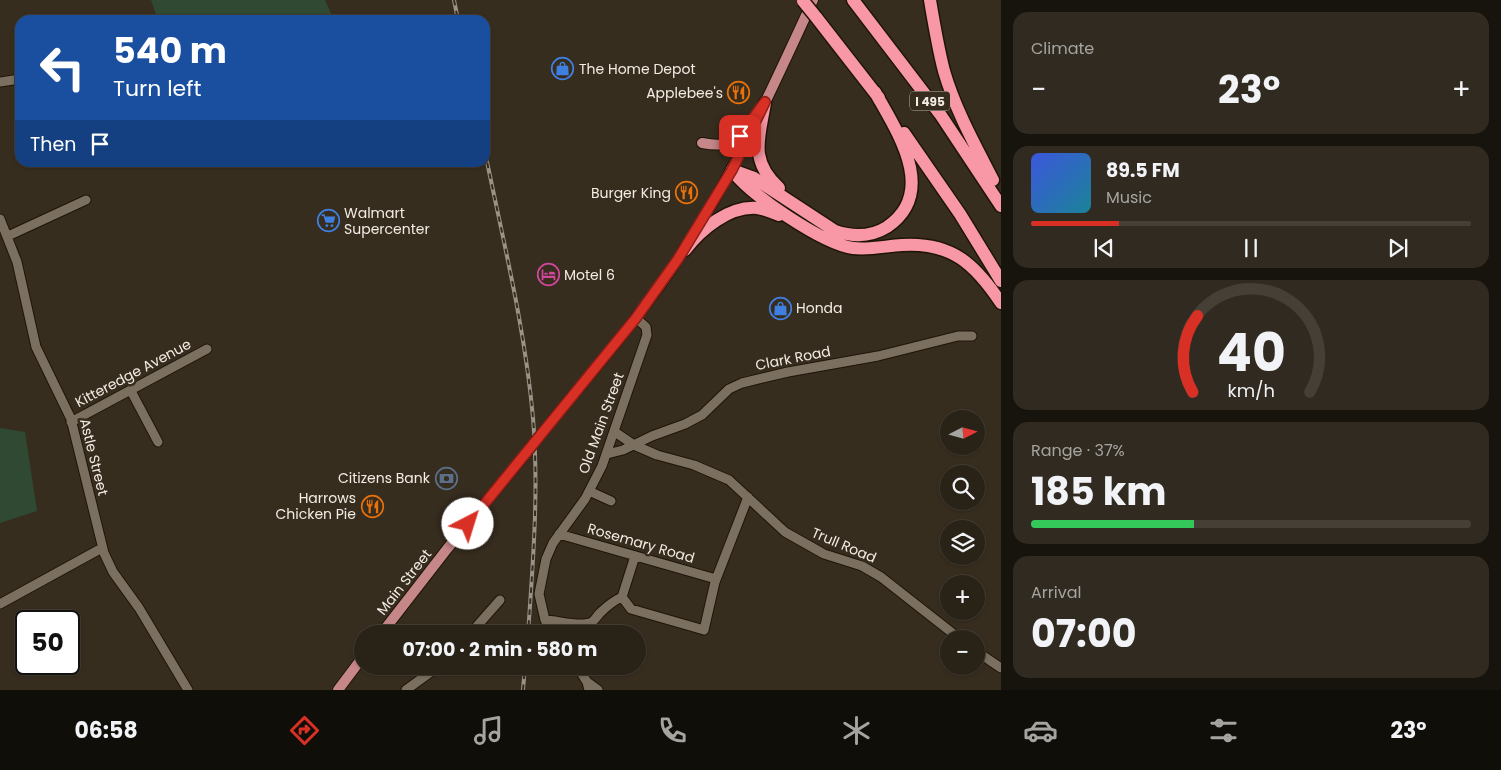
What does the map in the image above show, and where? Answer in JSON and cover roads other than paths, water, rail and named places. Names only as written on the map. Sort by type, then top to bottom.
[{"type":"highway","name":"I 495","points":[[806,0],[816,17],[875,92],[960,214],[1001,281]]},
{"type":"highway","name":"I 495","points":[[854,0],[940,114],[1001,206]]},
{"type":"highway","points":[[930,0],[937,42],[956,105],[1001,196]]},
{"type":"highway","points":[[732,170],[754,178],[793,202],[831,229],[853,235],[866,235],[878,232],[892,223],[908,202],[912,177],[910,165],[899,136],[875,92]]},
{"type":"highway","points":[[765,102],[758,146],[762,168],[770,180],[793,202]]},
{"type":"highway","points":[[732,170],[750,189],[796,222],[830,240],[860,248],[922,245],[949,252],[973,267],[1001,303]]},
{"type":"highway","points":[[685,250],[710,225],[739,210],[760,209],[796,222]]},
{"type":"main road","name":"Main Street","points":[[388,625],[448,547],[636,318],[685,250],[732,170],[765,102],[806,0]]},
{"type":"main road","points":[[702,143],[719,146],[732,143],[740,136],[765,102]]},
{"type":"main road","points":[[338,690],[354,669]]},
{"type":"street","points":[[0,82],[15,80]]},
{"type":"street","points":[[8,236],[86,200]]},
{"type":"street","name":"Astle Street","points":[[0,219],[8,236],[23,282],[36,347],[64,403],[71,422],[81,455],[102,548],[113,572],[139,608],[188,690]]},
{"type":"street","name":"Old Main Street","points":[[548,625],[539,594],[546,559],[553,543],[589,491],[607,454],[615,432],[619,412],[648,335],[646,327],[636,318]]},
{"type":"street","name":"Clark Road","points":[[634,445],[702,415],[729,389],[742,383],[788,372],[878,356],[958,336],[972,336]]},
{"type":"street","name":"Kitteredge Avenue","points":[[71,422],[207,349]]},
{"type":"street","points":[[131,391],[158,442]]},
{"type":"street","name":"Trull Road","points":[[615,432],[634,445],[657,455],[719,474],[729,480],[785,532],[824,554],[862,566],[881,578],[948,630]]},
{"type":"street","points":[[607,454],[634,445]]},
{"type":"street","points":[[589,491],[612,501]]},
{"type":"street","points":[[622,597],[631,609],[704,630],[716,579],[748,497]]},
{"type":"street","name":"Rosemary Road","points":[[559,534],[716,579]]},
{"type":"street","points":[[0,604],[102,548]]},
{"type":"street","points":[[545,620],[585,624],[592,622],[611,603],[622,597],[635,556]]},
{"type":"street","points":[[478,625],[500,600]]},
{"type":"street","points":[[985,657],[1001,668]]},
{"type":"street","points":[[406,690],[427,675]]},
{"type":"street","points":[[582,675],[588,686],[598,690]]},
{"type":"railway","points":[[454,0],[457,15]]},
{"type":"railway","points":[[488,167],[519,317],[533,418],[535,499],[529,625]]},
{"type":"railway","points":[[523,690],[524,675]]},
{"type":"place","name":"The Home Depot","points":[[563,69]]},
{"type":"place","name":"Applebee's","points":[[739,93]]},
{"type":"place","name":"Burger King","points":[[687,193]]},
{"type":"place","name":"Walmart Supercenter","points":[[328,221]]},
{"type":"place","name":"Motel 6","points":[[548,275]]},
{"type":"place","name":"Honda","points":[[780,308]]},
{"type":"place","name":"Citizens Bank","points":[[446,478]]},
{"type":"place","name":"Harrows Chicken Pie","points":[[372,506]]}]
